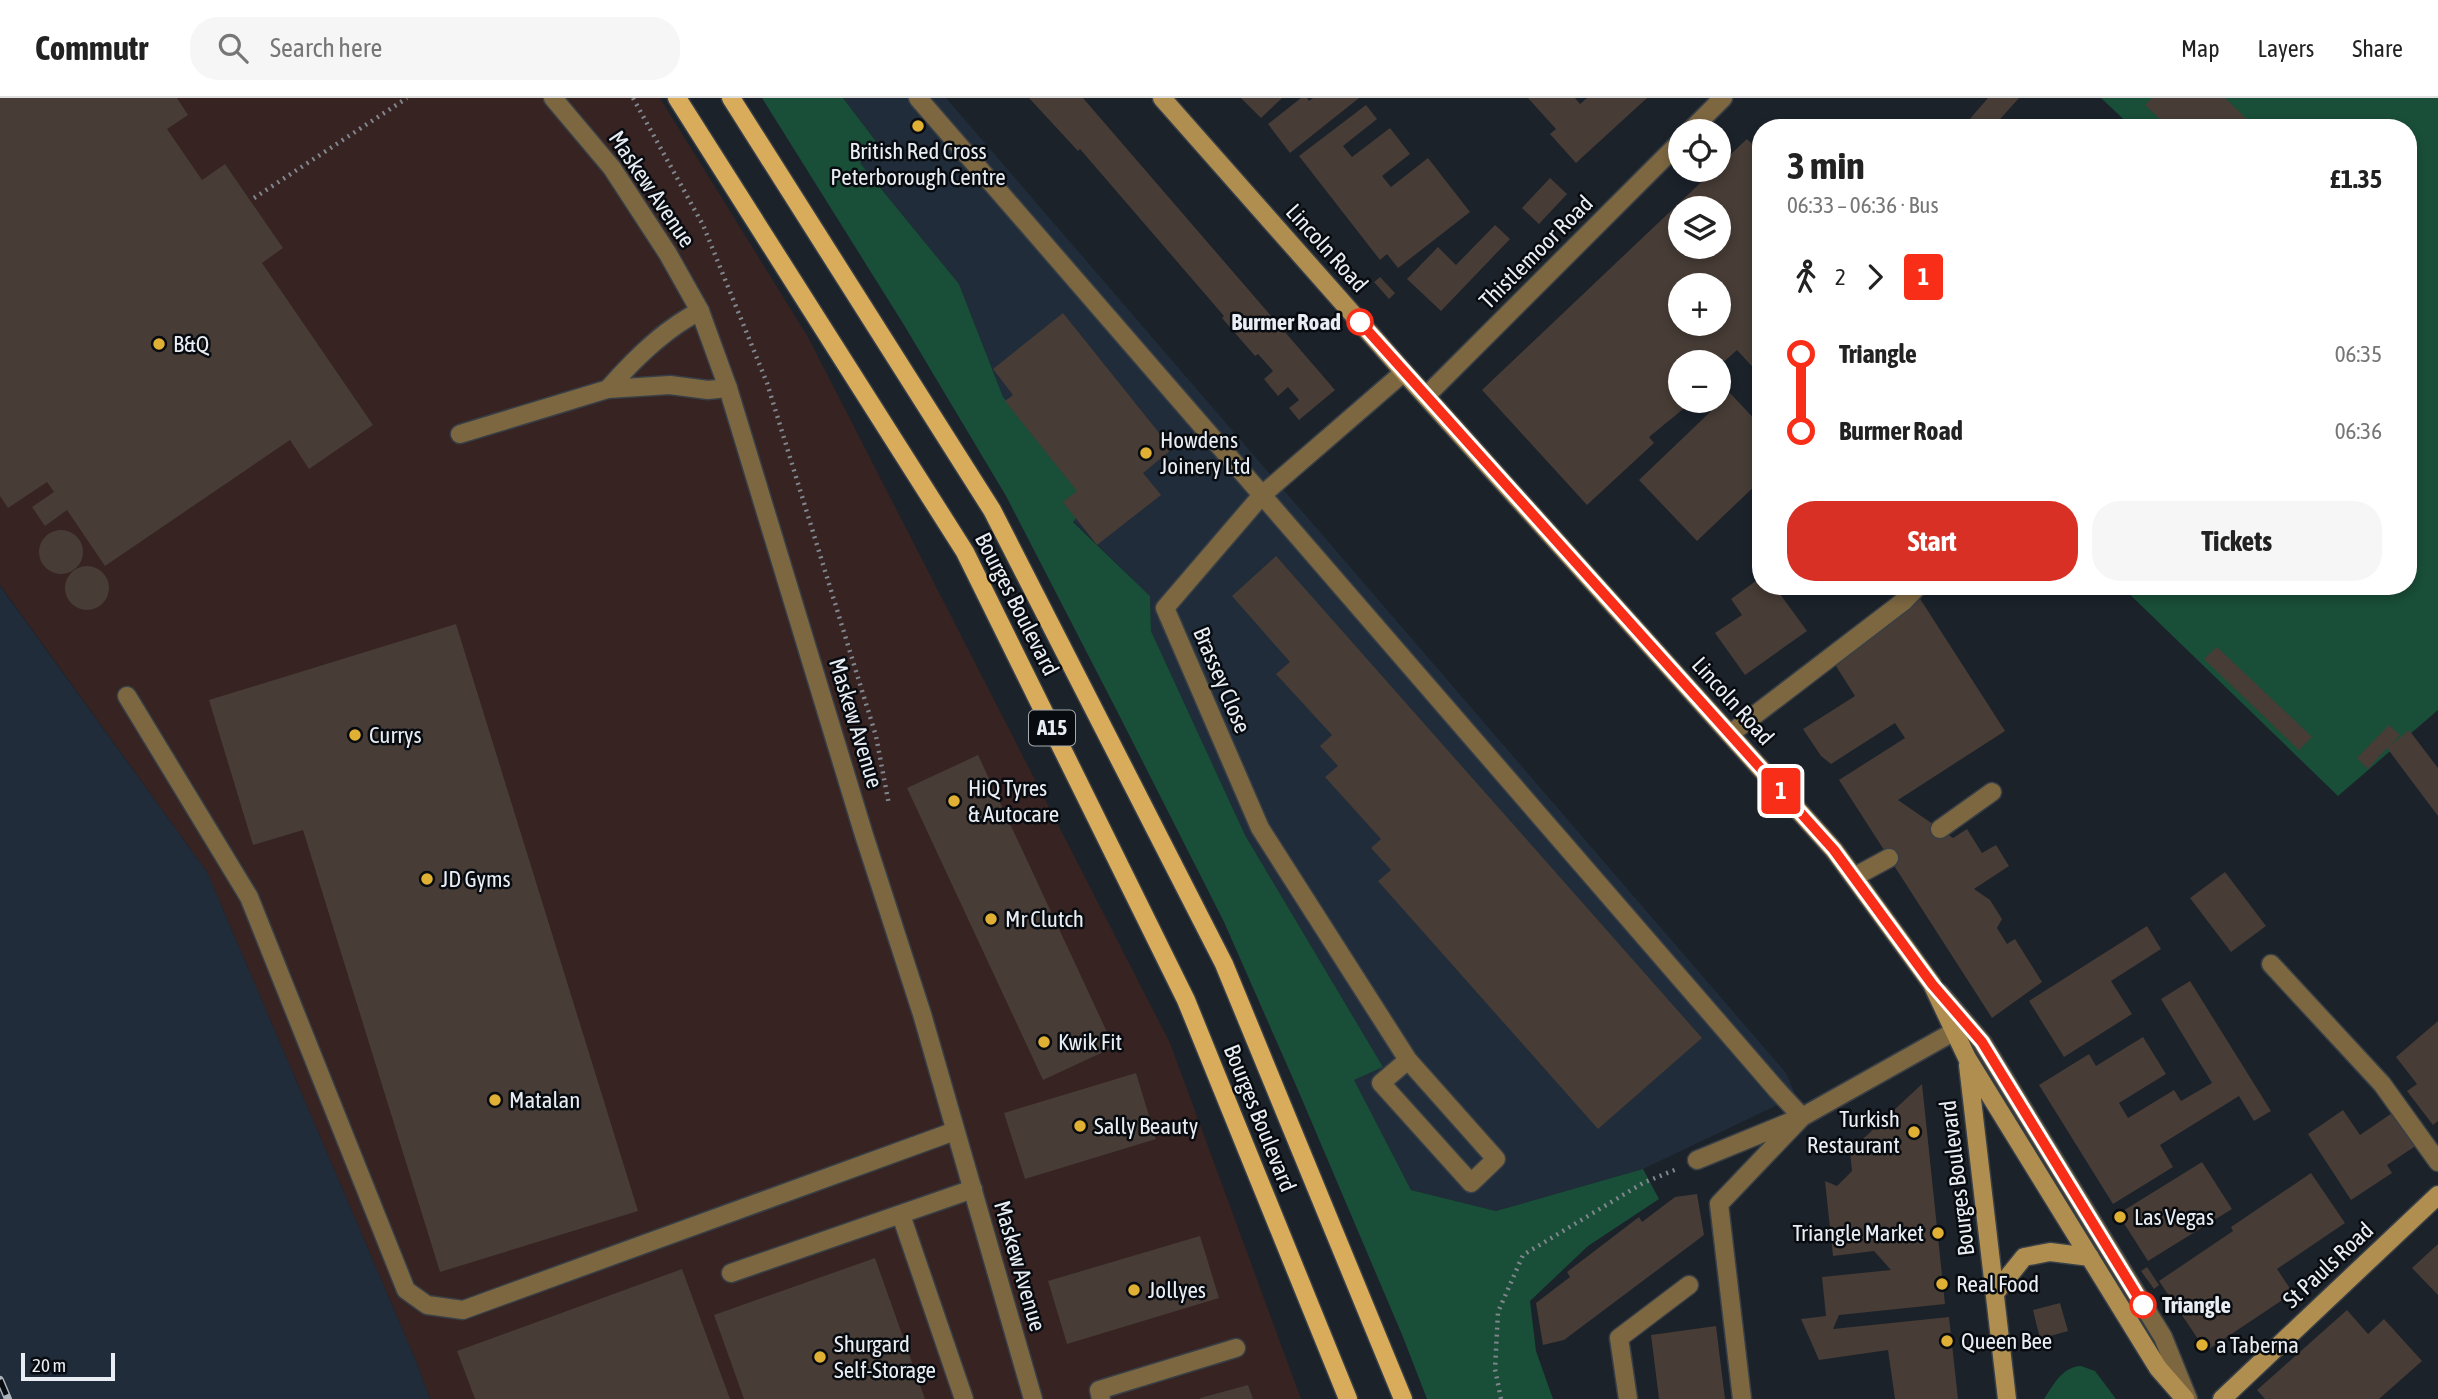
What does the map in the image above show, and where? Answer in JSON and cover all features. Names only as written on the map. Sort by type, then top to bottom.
[{"type":"main road","name":"Bourges Boulevard","points":[[677,98],[965,552],[1186,1000],[1348,1399]]},
{"type":"main road","name":"Bourges Boulevard","points":[[731,98],[992,510],[1224,964],[1403,1399]]},
{"type":"street","name":"Maskew Avenue","points":[[552,98],[612,168],[668,254],[700,311],[728,388],[864,835],[922,1014],[1033,1399]]},
{"type":"street","points":[[918,98],[1802,1117]]},
{"type":"street","name":"Lincoln Road","points":[[1161,98],[1834,850],[1932,984],[1967,1059],[2158,1368],[2186,1399]]},
{"type":"street","points":[[1702,119],[1723,98]]},
{"type":"street","name":"Thistlemoor Road","points":[[1426,396],[1668,154]]},
{"type":"street","points":[[608,389],[628,366],[678,322],[700,311]]},
{"type":"street","name":"Brassey Close","points":[[1404,372],[1262,495],[1165,608],[1260,828],[1408,1060],[1496,1159],[1471,1183],[1381,1083],[1408,1060]]},
{"type":"street","points":[[460,433],[608,389],[670,385],[708,390],[728,388]]},
{"type":"street","points":[[1730,734],[1910,595]]},
{"type":"street","points":[[127,696],[249,897],[406,1290],[427,1305],[463,1310],[955,1131]]},
{"type":"street","points":[[1940,829],[1992,792]]},
{"type":"street","points":[[1854,877],[1889,858]]},
{"type":"street","points":[[2271,964],[2382,1084],[2438,1162]]},
{"type":"street","points":[[1932,984],[1982,1042],[2163,1337],[2186,1399]]},
{"type":"street","points":[[1697,1160],[1802,1117],[1955,1031]]},
{"type":"street","name":"Bourges Boulevard","points":[[1967,1059],[2007,1399]]},
{"type":"street","points":[[1742,1399],[1719,1204],[1802,1117]]},
{"type":"street","points":[[731,1273],[973,1189]]},
{"type":"street","name":"St Pauls Road","points":[[2222,1399],[2438,1195]]},
{"type":"street","points":[[901,1215],[964,1399]]},
{"type":"street","points":[[1996,1292],[2024,1257],[2050,1252],[2090,1257]]},
{"type":"street","points":[[1628,1399],[1619,1338],[1689,1286]]},
{"type":"street","points":[[1101,1399],[1099,1390],[1236,1348]]},
{"type":"path","points":[[254,198],[407,98]]},
{"type":"path","points":[[633,98],[702,225],[768,383],[876,736],[890,805]]},
{"type":"path","points":[[1502,1399],[1494,1369],[1498,1312],[1523,1255],[1643,1183],[1697,1160]]},
{"type":"shaded area","points":[[0,98],[660,98],[808,337],[1170,1043],[1301,1399],[430,1399],[207,872],[0,585]]},
{"type":"shaded area","points":[[843,98],[946,98],[1786,1073],[1796,1096],[1643,1169],[1496,1211],[1411,1190],[1353,1080],[1383,1067],[1245,835],[1151,631],[1150,596],[1073,521],[1093,498],[1003,397],[959,284],[860,163],[878,144]]},
{"type":"shaded area","points":[[0,586],[207,872],[430,1399],[0,1399]]},
{"type":"green space","points":[[762,98],[843,98],[878,144],[860,163],[959,284],[1003,397],[1093,498],[1073,522],[1150,596],[1151,631],[1245,835],[1383,1067],[1354,1080],[1411,1190],[1496,1211],[1643,1169],[1659,1199],[1588,1246],[1530,1301],[1536,1351],[1553,1399],[1427,1399],[1298,1090],[1224,922],[1117,711],[1006,496],[904,325]]},
{"type":"green space","points":[[2101,98],[2438,98],[2438,710],[2338,796],[2130,595],[2417,595],[2417,119],[2123,119]]},
{"type":"green space","points":[[2081,1366],[2095,1371],[2116,1399],[2044,1399],[2064,1373]]},
{"type":"building","name":"B&Q","points":[[0,98],[177,98],[188,115],[167,129],[202,180],[225,164],[283,248],[262,263],[373,425],[309,469],[290,440],[105,566],[67,510],[45,526],[32,507],[54,492],[47,482],[8,508],[0,496]]},
{"type":"building","points":[[1029,98],[1083,98],[1335,390],[1299,420],[1289,408],[1299,400],[1288,387],[1278,396],[1264,379],[1273,371],[1258,354],[1255,356],[1222,318],[1224,316],[1080,149],[1078,151]]},
{"type":"building","points":[[1241,98],[1282,98],[1261,118]]},
{"type":"building","points":[[1301,98],[1307,98],[1309,101],[1313,98],[1359,98],[1290,153],[1268,124]]},
{"type":"building","points":[[1528,98],[1575,98],[1580,104],[1587,98],[1647,98],[1576,163],[1550,134],[1556,129]]},
{"type":"building","points":[[1988,98],[2019,98],[2000,119],[1970,119]]},
{"type":"building","points":[[2152,98],[2225,98],[2247,119],[2160,119],[2145,105]]},
{"type":"building","points":[[1366,105],[1377,119],[1343,146],[1352,157],[1390,128],[1410,154],[1382,176],[1391,187],[1428,158],[1470,212],[1398,268],[1387,254],[1380,260],[1299,156]]},
{"type":"building","points":[[1747,139],[1752,144],[1752,366],[1737,350],[1731,355],[1731,350],[1668,350],[1668,413],[1678,413],[1649,437],[1654,443],[1587,505],[1482,390],[1668,214],[1668,259],[1731,259],[1731,196],[1687,196],[1701,182],[1731,182],[1731,154]]},
{"type":"building","points":[[1550,178],[1567,194],[1539,224],[1522,208]]},
{"type":"building","points":[[1495,225],[1510,239],[1441,311],[1407,279],[1438,247],[1456,265]]},
{"type":"building","points":[[1380,277],[1395,293],[1389,299],[1374,282]]},
{"type":"building","points":[[1063,313],[1172,449],[1143,473],[1161,495],[1097,545],[1063,502],[1077,491],[1005,401],[1013,395],[993,369]]},
{"type":"building","points":[[1731,394],[1752,416],[1752,489],[1697,541],[1639,480],[1709,413],[1731,413]]},
{"type":"building","points":[[61,530],[77,536],[83,552],[77,568],[61,574],[45,568],[39,552],[45,536]]},
{"type":"building","points":[[1276,556],[1702,1038],[1598,1129],[1378,881],[1391,870],[1371,848],[1381,839],[1325,777],[1338,766],[1320,746],[1332,735],[1276,674],[1290,662],[1232,596]]},
{"type":"building","points":[[87,566],[103,572],[109,588],[103,604],[87,610],[71,604],[65,588],[71,572]]},
{"type":"building","points":[[1752,584],[1752,595],[1781,595],[1807,631],[1745,675],[1715,633],[1742,615],[1731,599]]},
{"type":"building","points":[[1918,595],[2005,731],[1898,800],[1953,838],[1967,829],[1982,853],[1996,845],[2009,866],[1974,889],[1990,900],[2002,919],[1997,928],[2007,944],[2015,939],[2042,982],[1992,1018],[1839,780],[1905,738],[1895,723],[1831,764],[1821,756],[1803,729],[1855,696],[1834,663],[1853,651],[1849,645]]},
{"type":"building","points":[[456,624],[638,1211],[440,1272],[303,830],[253,845],[209,700]]},
{"type":"building","points":[[2217,647],[2312,737],[2299,750],[2204,659]]},
{"type":"building","points":[[2389,725],[2400,735],[2390,746],[2409,730],[2438,768],[2438,816],[2387,748],[2368,769],[2357,758]]},
{"type":"building","points":[[978,755],[1114,1047],[1043,1080],[907,788]]},
{"type":"building","points":[[2225,872],[2266,926],[2231,952],[2190,898]]},
{"type":"building","points":[[2147,926],[2161,949],[2111,981],[2132,1014],[2064,1057],[2029,1001]]},
{"type":"building","points":[[2190,981],[2271,1111],[2254,1121],[2239,1096],[2160,1145],[2173,1167],[2113,1204],[2039,1085],[2089,1054],[2096,1066],[2143,1037],[2166,1074],[2119,1103],[2128,1118],[2174,1090],[2181,1101],[2212,1083],[2161,999]]},
{"type":"building","points":[[2438,1021],[2438,1121],[2433,1125],[2407,1091],[2417,1084],[2396,1057]]},
{"type":"building","name":"Sally Beauty","points":[[1136,1073],[1156,1139],[1025,1179],[1004,1113]]},
{"type":"building","points":[[1922,1084],[1945,1304],[1839,1315],[1833,1329],[1949,1317],[1958,1399],[1895,1399],[1888,1350],[1819,1360],[1801,1319],[1826,1316],[1822,1277],[1891,1270],[1874,1251],[1833,1256],[1825,1181],[1837,1186],[1852,1171],[1850,1151]]},
{"type":"building","points":[[2343,1110],[2360,1135],[2395,1111],[2417,1145],[2387,1165],[2392,1173],[2351,1200],[2308,1134]]},
{"type":"building","points":[[2202,1162],[2232,1209],[2148,1261],[2118,1214]]},
{"type":"building","points":[[2311,1173],[2345,1223],[2277,1269],[2293,1293],[2206,1351],[2159,1281],[2233,1231],[2231,1227]]},
{"type":"building","points":[[1697,1194],[1704,1235],[1564,1340],[1543,1345],[1536,1303],[1570,1277],[1567,1272],[1639,1217],[1642,1222],[1675,1197]]},
{"type":"building","name":"Jollyes","points":[[1200,1236],[1219,1298],[1067,1344],[1048,1281]]},
{"type":"building","points":[[2438,1244],[2438,1295],[2412,1268]]},
{"type":"building","name":"Shurgard Self-Storage","points":[[875,1258],[925,1399],[744,1399],[714,1315]]},
{"type":"building","points":[[2147,1267],[2159,1285],[2154,1289],[2141,1271]]},
{"type":"building","points":[[682,1269],[730,1399],[475,1399],[457,1351]]},
{"type":"building","points":[[2060,1303],[2068,1331],[2040,1339],[2033,1310]]},
{"type":"building","points":[[2347,1310],[2368,1334],[2384,1319],[2422,1361],[2379,1399],[2265,1399],[2257,1390]]},
{"type":"building","points":[[1716,1326],[1725,1399],[1659,1399],[1651,1335]]},
{"type":"building","points":[[1248,1385],[1253,1399],[1200,1399],[1200,1398]]},
{"type":"railway","points":[[0,1380],[8,1399]]},
{"type":"bus line","name":"1","points":[[1360,322],[1834,850],[1932,984],[1982,1042],[2143,1305]]},
{"type":"place","name":"British Red Cross Peterborough Centre","points":[[918,126]]},
{"type":"place","name":"Burmer Road","points":[[1360,322]]},
{"type":"place","name":"B&Q","points":[[159,344]]},
{"type":"place","name":"Howdens Joinery Ltd","points":[[1146,453]]},
{"type":"place","name":"Currys","points":[[355,735]]},
{"type":"place","name":"HiQ Tyres & Autocare","points":[[954,801]]},
{"type":"place","name":"JD Gyms","points":[[427,879]]},
{"type":"place","name":"Mr Clutch","points":[[991,919]]},
{"type":"place","name":"Kwik Fit","points":[[1044,1042]]},
{"type":"place","name":"Matalan","points":[[495,1100]]},
{"type":"place","name":"Sally Beauty","points":[[1080,1126]]},
{"type":"place","name":"Turkish Restaurant","points":[[1914,1132]]},
{"type":"place","name":"Las Vegas","points":[[2120,1217]]},
{"type":"place","name":"Triangle Market","points":[[1938,1233]]},
{"type":"place","name":"Real Food","points":[[1942,1284]]},
{"type":"place","name":"Jollyes","points":[[1134,1290]]},
{"type":"place","name":"Triangle","points":[[2143,1305]]},
{"type":"place","name":"Queen Bee","points":[[1947,1341]]},
{"type":"place","name":"a Taberna","points":[[2202,1345]]},
{"type":"place","name":"Shurgard Self-Storage","points":[[820,1357]]}]
